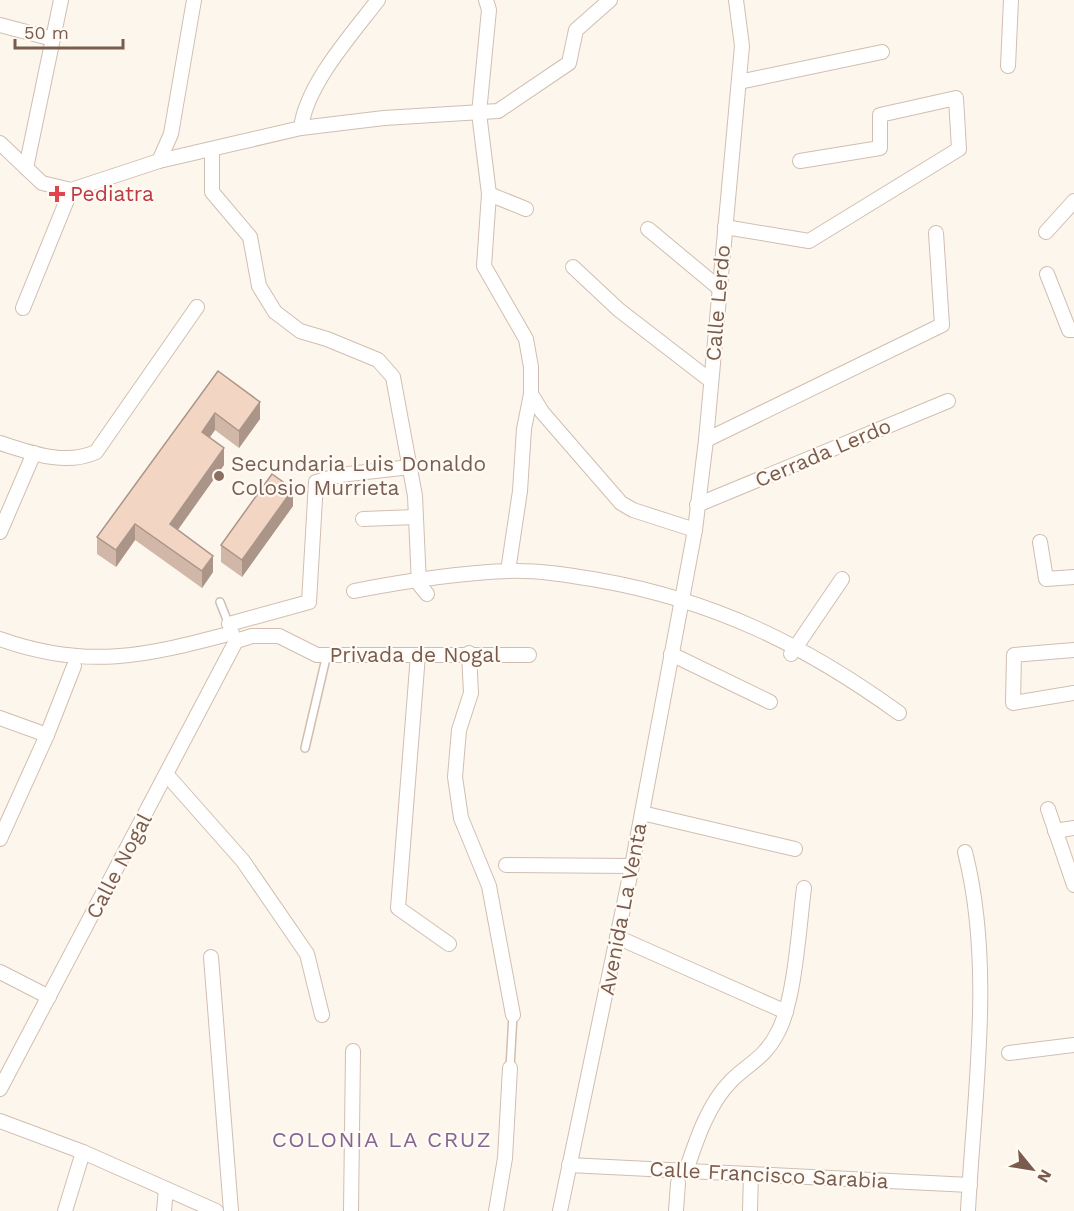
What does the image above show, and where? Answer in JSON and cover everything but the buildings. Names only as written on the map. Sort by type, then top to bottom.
[{"type":"street","points":[[26,168],[61,0]]},
{"type":"street","points":[[159,161],[171,134],[194,0]]},
{"type":"street","points":[[301,128],[303,112],[329,66],[378,0]]},
{"type":"street","points":[[486,0],[489,10],[478,113],[489,194],[484,266],[526,339],[531,367],[531,394],[524,429],[520,491],[508,571]]},
{"type":"street","points":[[0,143],[42,183],[71,190],[159,161],[301,128],[384,118],[498,111],[569,63],[576,30],[610,0]]},
{"type":"street","name":"Calle Lerdo","points":[[683,603],[706,440],[739,82],[742,46],[736,0]]},
{"type":"street","points":[[1008,66],[1011,0]]},
{"type":"street","points":[[0,25],[53,39]]},
{"type":"street","points":[[739,82],[882,52]]},
{"type":"street","points":[[725,227],[809,241],[959,149],[956,98],[880,115],[880,148],[800,161]]},
{"type":"street","points":[[212,149],[212,192],[250,237],[259,286],[275,312],[300,331],[347,346],[378,360],[393,377],[416,496],[419,584],[427,594]]},
{"type":"street","points":[[23,308],[71,190]]},
{"type":"street","points":[[489,194],[526,209]]},
{"type":"street","points":[[1046,232],[1074,201]]},
{"type":"street","points":[[648,229],[719,288]]},
{"type":"street","points":[[706,440],[942,325],[936,233]]},
{"type":"street","points":[[573,267],[619,310],[711,381]]},
{"type":"street","points":[[1047,274],[1069,330],[1074,330]]},
{"type":"street","points":[[0,444],[34,453],[80,459],[96,452],[197,307]]},
{"type":"street","points":[[531,394],[542,412],[621,503],[633,510],[695,530]]},
{"type":"street","name":"Cerrada Lerdo","points":[[697,505],[948,401]]},
{"type":"street","points":[[0,532],[34,453]]},
{"type":"street","points":[[0,639],[38,650],[71,656],[120,658],[162,652],[232,633],[309,602],[316,482],[340,475],[410,467]]},
{"type":"street","points":[[363,519],[416,517]]},
{"type":"street","points":[[1040,542],[1046,579],[1074,577]]},
{"type":"street","points":[[354,591],[419,579],[508,571],[552,572],[646,589],[683,603],[718,611],[833,667],[899,713]]},
{"type":"street","points":[[794,650],[842,579]]},
{"type":"street","name":"Avenida La Venta","points":[[560,1211],[632,866],[671,654],[683,603]]},
{"type":"street","name":"Privada de Nogal","points":[[232,633],[240,638],[273,635],[311,653],[418,656],[469,653],[529,656]]},
{"type":"street","name":"Calle Nogal","points":[[0,1089],[167,775],[232,633]]},
{"type":"street","points":[[1074,650],[1014,655],[1013,703],[1074,693]]},
{"type":"street","points":[[469,653],[471,693],[459,730],[455,777],[461,818],[489,886],[513,1015]]},
{"type":"street","points":[[671,654],[770,702]]},
{"type":"street","points":[[418,656],[398,908],[449,944]]},
{"type":"street","points":[[0,838],[47,735],[74,666]]},
{"type":"street","points":[[0,717],[47,735]]},
{"type":"street","points":[[167,775],[243,861],[307,954],[322,1015]]},
{"type":"street","points":[[1048,809],[1074,885]]},
{"type":"street","points":[[642,813],[795,849]]},
{"type":"street","points":[[1055,831],[1074,828]]},
{"type":"street","points":[[965,852],[976,894],[981,948],[968,1211]]},
{"type":"street","points":[[506,865],[632,866]]},
{"type":"street","points":[[676,1211],[682,1177],[695,1142],[713,1108],[730,1082],[758,1061],[778,1033],[786,1012],[804,888]]},
{"type":"street","points":[[617,938],[786,1012]]},
{"type":"street","points":[[211,957],[231,1211]]},
{"type":"street","points":[[0,972],[49,997]]},
{"type":"street","points":[[1009,1053],[1074,1045]]},
{"type":"street","points":[[351,1211],[353,1051]]},
{"type":"street","points":[[496,1211],[505,1158],[510,1068]]},
{"type":"street","points":[[0,1121],[83,1152],[216,1211]]},
{"type":"street","points":[[65,1211],[83,1152]]},
{"type":"street","name":"Calle Francisco Sarabia","points":[[569,1166],[682,1177],[751,1174],[970,1185]]},
{"type":"street","points":[[750,1211],[751,1174]]},
{"type":"street","points":[[164,1211],[166,1189]]},
{"type":"lane","points":[[220,602],[232,633]]},
{"type":"lane","points":[[305,748],[327,654]]},
{"type":"lane","points":[[510,1068],[513,1015]]},
{"type":"place","name":"Pediatra","points":[[57,194]]},
{"type":"place","name":"Secundaria Luis Donaldo Colosio Murrieta","points":[[219,476]]},
{"type":"district","name":"COLONIA LA CRUZ","points":[[382,1139]]}]
